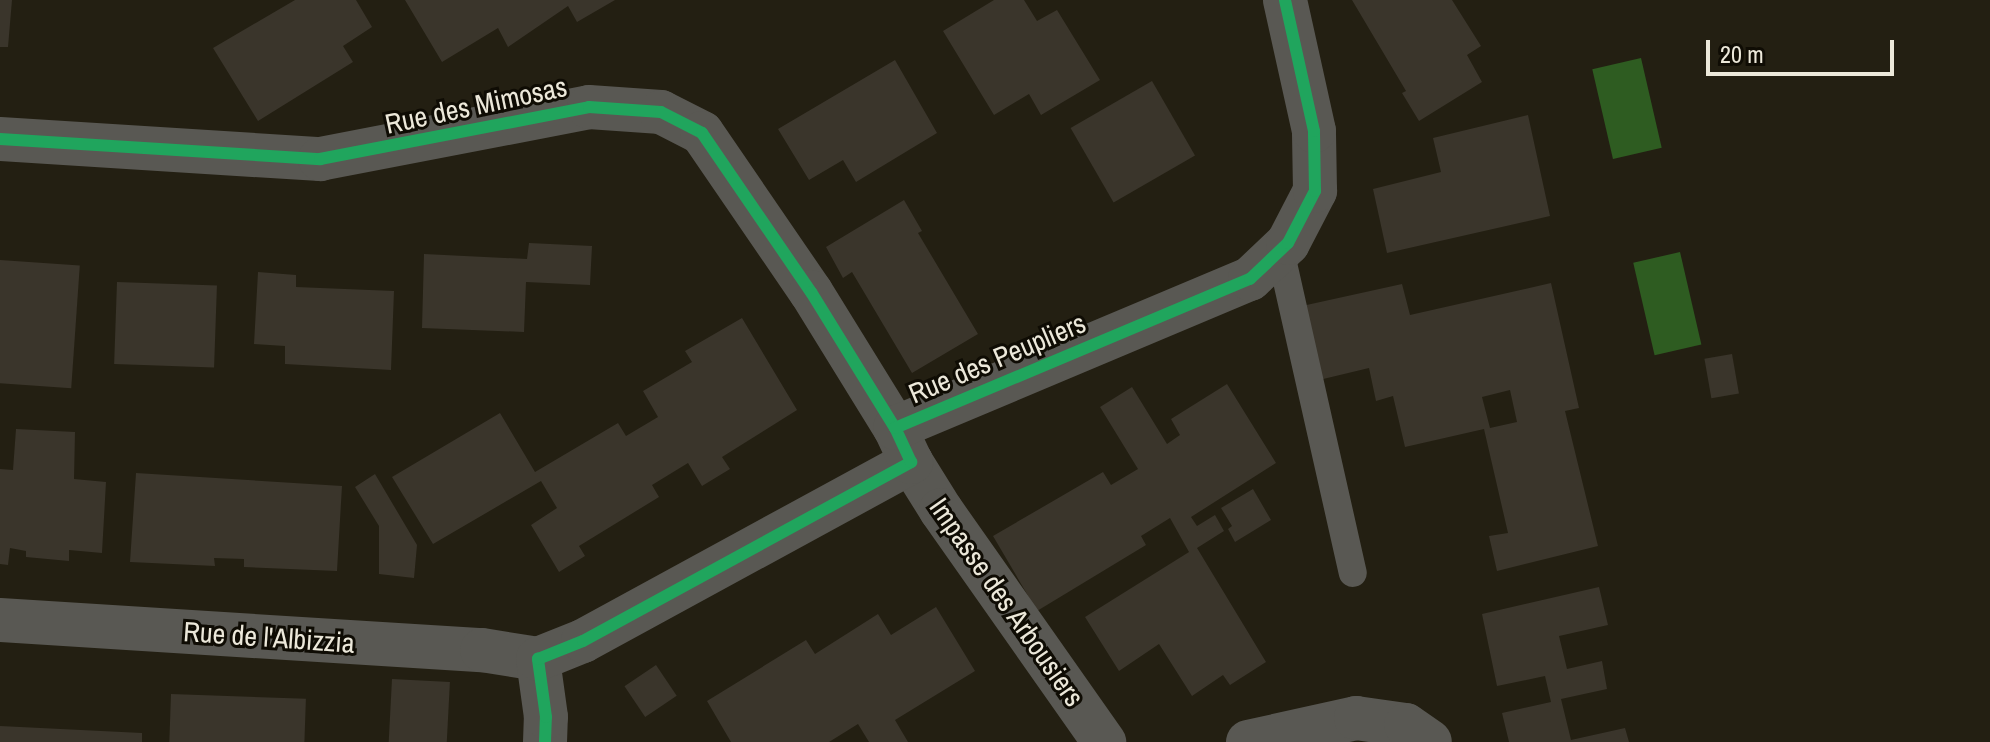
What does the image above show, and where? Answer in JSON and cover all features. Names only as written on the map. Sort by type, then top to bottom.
[{"type":"street","name":"Rue des Peupliers","points":[[538,659],[583,641],[903,445],[1250,279],[1288,243],[1315,191],[1314,131],[1285,0]]},
{"type":"street","name":"Rue des Mimosas","points":[[0,139],[320,159],[589,107],[661,112],[702,133],[811,292],[903,445]]},
{"type":"street","name":"Impasse des Arbousiers","points":[[903,445],[941,510],[1104,742]]},
{"type":"street","name":"Rue de l'Albizzia","points":[[0,620],[482,650],[538,659]]},
{"type":"street","points":[[538,659],[546,717],[545,742]]},
{"type":"street","points":[[1248,742],[1356,718],[1406,725],[1430,742]]},
{"type":"lane","points":[[1280,250],[1353,573]]},
{"type":"shaded area","points":[[1641,58],[1662,148],[1613,159],[1592,69]]},
{"type":"shaded area","points":[[1680,252],[1701,345],[1655,355],[1633,263]]},
{"type":"building","points":[[0,0],[12,0],[8,47],[0,47]]},
{"type":"building","points":[[295,0],[356,0],[372,27],[343,46],[353,62],[258,121],[213,48]]},
{"type":"building","points":[[405,0],[615,0],[577,22],[568,6],[508,47],[498,28],[442,62]]},
{"type":"building","points":[[994,0],[1024,0],[1037,21],[1057,10],[1100,80],[1041,115],[1029,94],[994,115],[943,31]]},
{"type":"building","points":[[1352,0],[1452,0],[1481,46],[1467,55],[1482,82],[1419,121],[1402,93],[1406,91]]},
{"type":"building","points":[[895,60],[937,133],[856,182],[843,160],[809,180],[778,129]]},
{"type":"building","points":[[1152,81],[1195,155],[1114,202],[1071,128]]},
{"type":"building","points":[[1528,115],[1550,216],[1387,253],[1373,189],[1441,172],[1433,138]]},
{"type":"building","points":[[904,200],[922,231],[918,233],[978,334],[912,373],[852,272],[843,278],[826,247]]},
{"type":"building","points":[[529,243],[592,246],[590,285],[526,282],[524,332],[422,328],[424,254],[527,259]]},
{"type":"building","points":[[0,260],[80,266],[71,388],[0,383]]},
{"type":"building","points":[[258,272],[296,275],[296,287],[394,291],[391,370],[285,364],[285,346],[254,344]]},
{"type":"building","points":[[117,282],[217,285],[214,367],[114,364]]},
{"type":"building","points":[[1551,283],[1579,408],[1565,411],[1598,546],[1497,571],[1489,536],[1508,533],[1484,429],[1405,447],[1393,396],[1376,401],[1369,368],[1319,380],[1302,306],[1402,284],[1410,315]],"holes":[[[1510,390],[1517,422],[1490,428],[1482,397]]]},
{"type":"building","points":[[742,318],[797,410],[722,457],[730,469],[702,486],[688,463],[652,485],[659,497],[579,546],[585,556],[559,572],[531,525],[557,508],[541,481],[433,544],[392,477],[500,413],[535,472],[618,423],[626,436],[658,417],[643,391],[692,362],[685,351]]},
{"type":"building","points":[[1732,354],[1739,393],[1711,398],[1704,359]]},
{"type":"building","points":[[1227,384],[1276,463],[1191,517],[1197,526],[1215,515],[1224,531],[1197,548],[1266,662],[1230,685],[1223,675],[1192,696],[1159,644],[1119,671],[1085,617],[1189,552],[1170,518],[1141,536],[1146,545],[1037,611],[993,536],[1103,472],[1111,485],[1138,469],[1100,407],[1132,387],[1167,444],[1180,435],[1171,419]]},
{"type":"building","points":[[16,429],[75,432],[74,479],[106,482],[102,553],[69,550],[69,561],[26,557],[26,551],[10,548],[8,565],[0,564],[0,469],[13,470]]},
{"type":"building","points":[[136,473],[342,486],[337,571],[244,567],[244,559],[214,558],[215,566],[130,562]]},
{"type":"building","points":[[375,474],[417,545],[414,578],[379,574],[379,526],[355,487]]},
{"type":"building","points":[[1253,489],[1271,520],[1235,542],[1228,529],[1232,526],[1221,508]]},
{"type":"building","points":[[1599,587],[1608,625],[1559,636],[1567,669],[1602,661],[1607,689],[1561,699],[1571,740],[1625,728],[1629,742],[1509,742],[1502,713],[1551,702],[1545,676],[1497,686],[1482,614]]},
{"type":"building","points":[[936,607],[975,671],[895,720],[908,742],[869,742],[858,724],[829,742],[731,742],[707,701],[806,640],[815,654],[878,614],[891,635]]},
{"type":"building","points":[[656,665],[677,696],[645,717],[624,686]]},
{"type":"building","points":[[392,679],[450,682],[447,742],[389,742]]},
{"type":"building","points":[[171,694],[306,699],[304,742],[169,742]]},
{"type":"building","points":[[0,726],[142,733],[142,742],[0,742]]},
{"type":"cycle path","points":[[545,742],[546,717],[538,659],[583,641],[911,462],[895,428],[1250,279],[1288,243],[1315,191],[1314,131],[1285,0]]},
{"type":"cycle path","points":[[0,139],[320,159],[589,107],[661,112],[702,133],[811,292],[895,428]]}]
